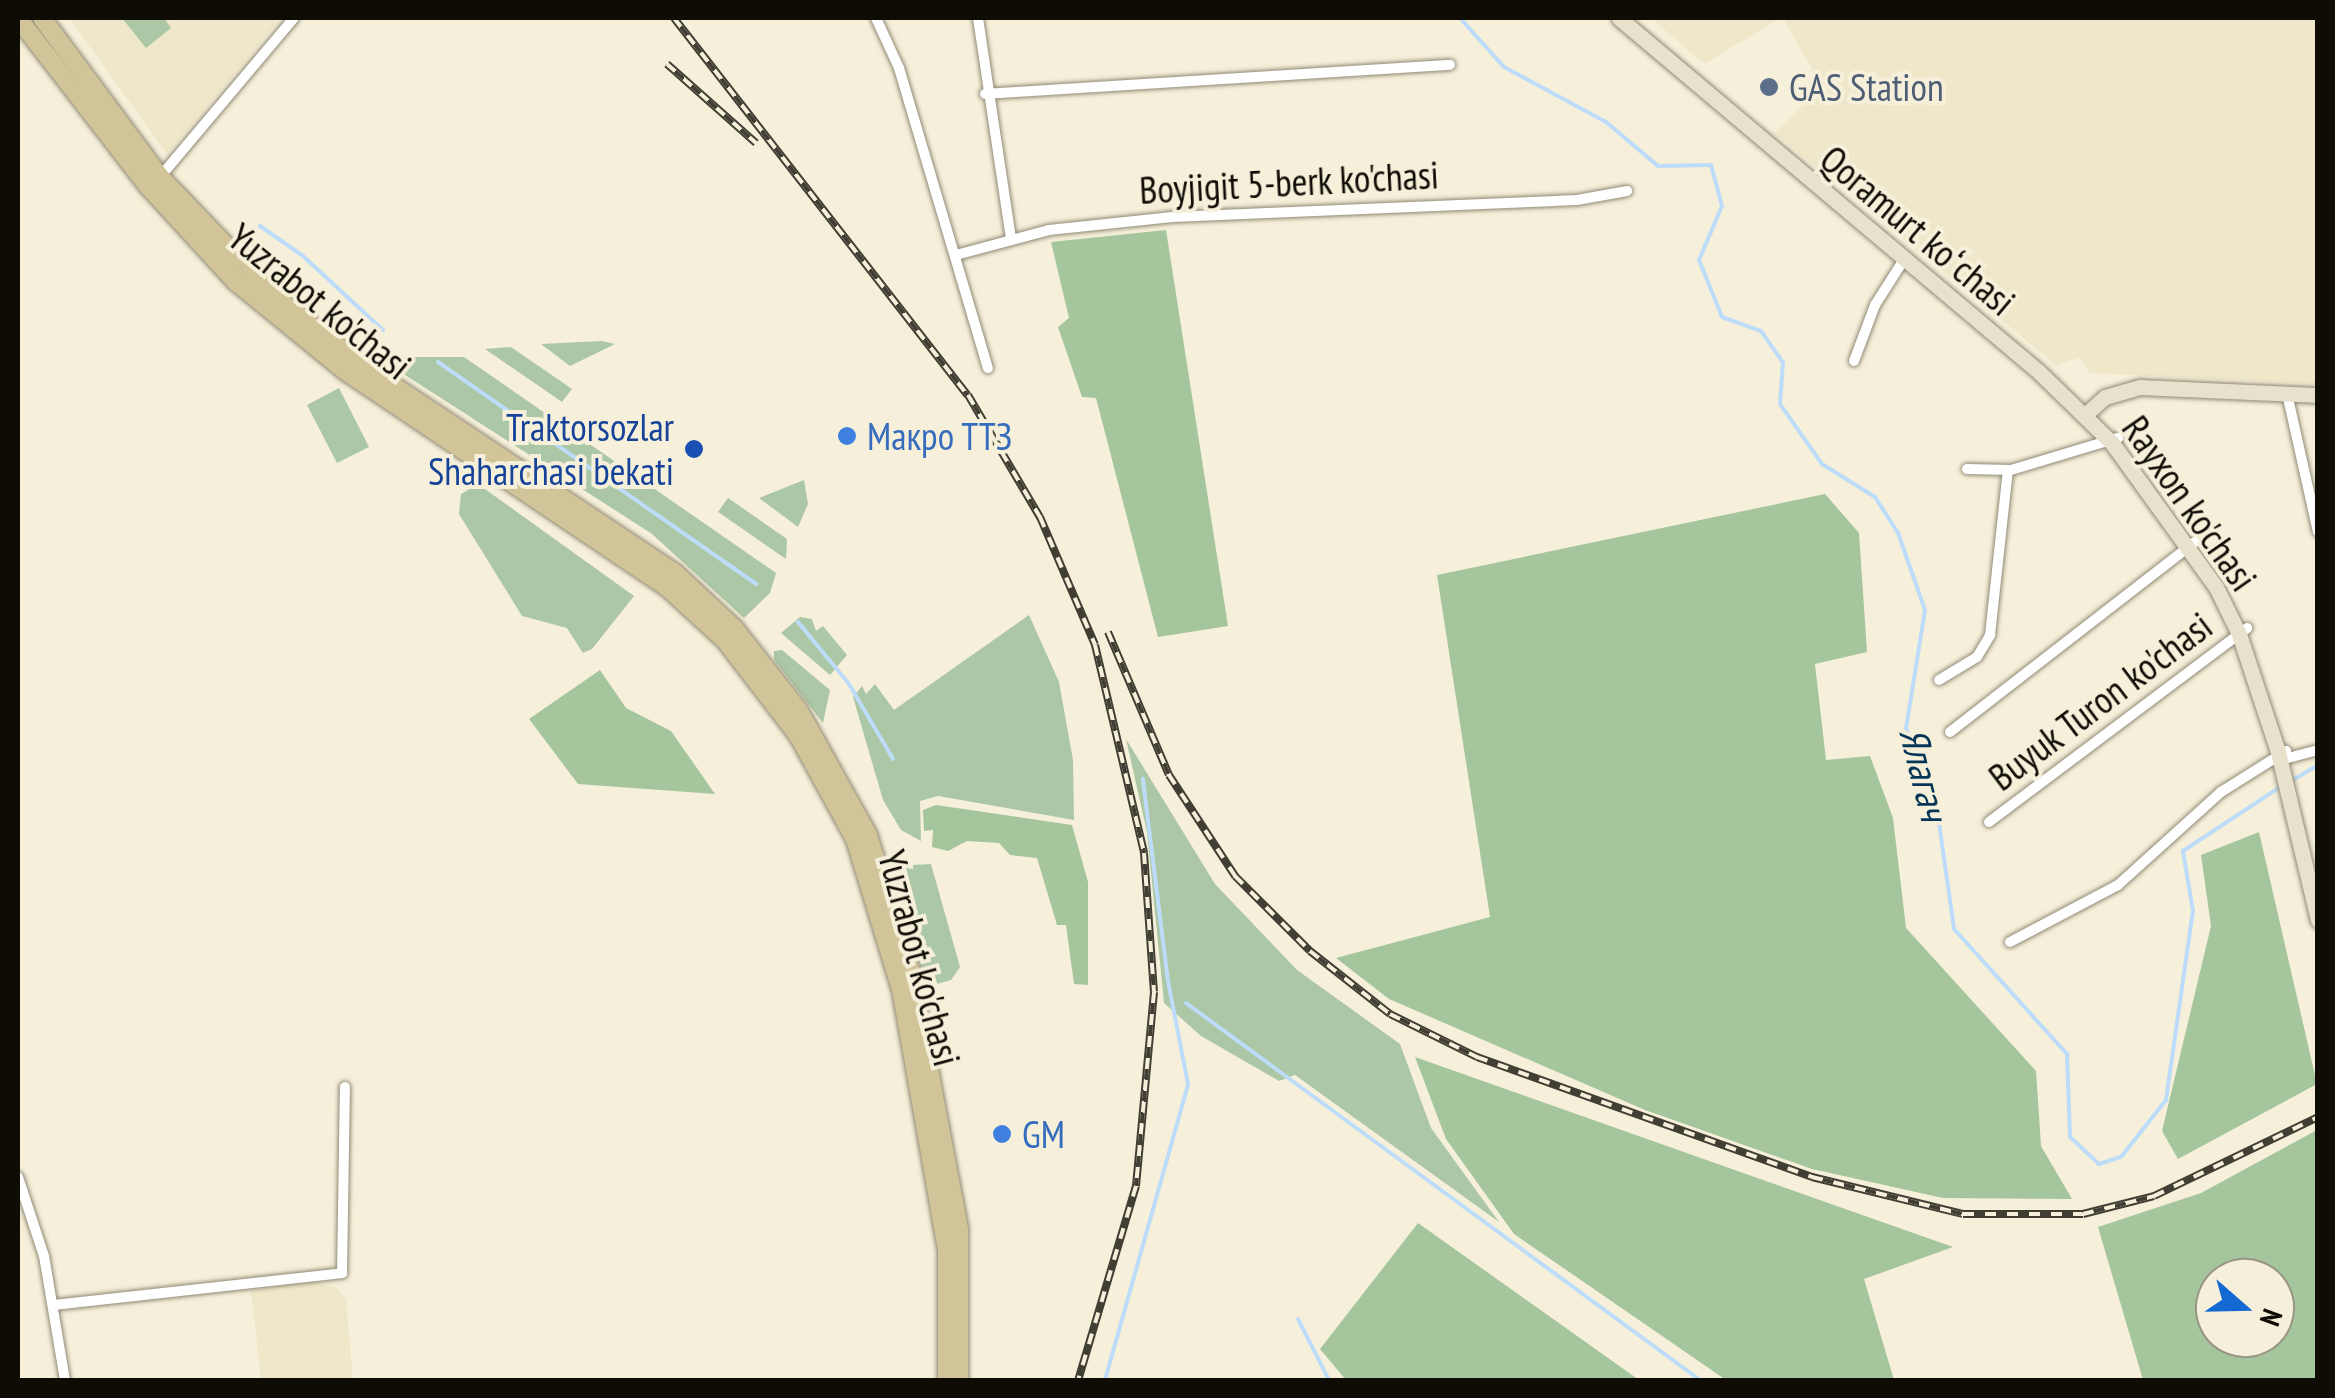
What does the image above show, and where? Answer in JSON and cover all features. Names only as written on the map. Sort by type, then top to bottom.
[{"type":"main road","name":"Yuzrabot ko'chasi","points":[[18,18],[206,252],[349,364],[636,563],[696,611],[746,653],[847,789],[900,930],[956,1201],[963,1286],[959,1380]]},
{"type":"main road","name":"Yuzrabot ko'chasi","points":[[42,18],[160,177],[275,297],[349,364]]},
{"type":"main road","name":"Qoramurt koʻchasi","points":[[1619,18],[1717,98]]},
{"type":"main road","name":"Qoramurt koʻchasi","points":[[1634,18],[1750,128],[1902,260],[2089,410]]},
{"type":"main road","name":"Qoramurt koʻchasi","points":[[1750,128],[2089,410]]},
{"type":"main road","points":[[2089,410],[2141,387],[2288,398],[2318,395]]},
{"type":"main road","name":"Rayxon ko'chasi","points":[[2089,410],[2192,545],[2243,631],[2285,759],[2318,920]]},
{"type":"main road","name":"Yuzrabot ko'chasi","points":[[746,653],[838,804],[888,936],[944,1232],[947,1380]]},
{"type":"main road","name":"Rayxon ko'chasi","points":[[2296,804],[2318,876]]},
{"type":"street","points":[[160,177],[294,18]]},
{"type":"street","points":[[876,18],[899,68],[988,368]]},
{"type":"street","points":[[978,18],[985,94],[1011,240]]},
{"type":"street","points":[[985,94],[1450,64]]},
{"type":"street","name":"Boyjigit 5-berk ko'chasi","points":[[956,255],[1011,240],[1172,217],[1577,200],[1628,191]]},
{"type":"street","points":[[1854,361],[1875,305],[1902,260]]},
{"type":"street","points":[[2288,398],[2318,532]]},
{"type":"street","points":[[1967,469],[2008,470],[2115,441]]},
{"type":"street","points":[[1939,680],[1977,657],[1990,635],[2008,470]]},
{"type":"street","name":"Buyuk Turon ko'chasi","points":[[1950,732],[2192,545]]},
{"type":"street","name":"Buyuk Turon ko'chasi","points":[[1989,822],[2243,631]]},
{"type":"street","points":[[2010,942],[2118,884],[2167,836],[2285,759],[2318,750]]},
{"type":"street","points":[[54,1306],[342,1273],[344,1088]]},
{"type":"street","points":[[18,1177],[54,1306],[66,1380]]},
{"type":"street","points":[[56,1380],[58,1346]]},
{"type":"shaded area","points":[[69,18],[281,18],[167,154]]},
{"type":"shaded area","points":[[1651,18],[1780,18],[1704,64]]},
{"type":"shaded area","points":[[1783,18],[2317,18],[2317,384],[2090,373],[2079,358],[2056,365],[1775,133],[1822,86]]},
{"type":"shaded area","points":[[311,1281],[335,1287],[346,1299],[353,1380],[261,1380],[251,1291]]},
{"type":"green space","points":[[122,18],[164,18],[171,28],[146,48]]},
{"type":"green space","points":[[1166,230],[1228,626],[1158,637],[1096,398],[1082,397],[1058,327],[1069,318],[1051,242]]},
{"type":"green space","points":[[541,344],[615,344],[570,366]]},
{"type":"green space","points":[[511,347],[572,389],[562,402],[485,349]]},
{"type":"green space","points":[[391,357],[464,357],[776,573],[770,593],[744,618],[652,534],[385,362]]},
{"type":"green space","points":[[339,388],[369,447],[337,463],[307,405]]},
{"type":"green space","points":[[804,480],[808,504],[798,527],[759,498]]},
{"type":"green space","points":[[478,484],[634,596],[592,649],[583,653],[567,628],[522,616],[459,514],[461,494]]},
{"type":"green space","points":[[1825,494],[1859,533],[1867,652],[1815,664],[1826,760],[1870,756],[1893,818],[1906,928],[2036,1071],[2041,1146],[2072,1199],[1943,1198],[1812,1169],[1645,1110],[1389,999],[1336,958],[1490,917],[1437,575]]},
{"type":"green space","points":[[728,498],[787,539],[786,559],[718,512]]},
{"type":"green space","points":[[1029,615],[1059,682],[1073,760],[1074,820],[938,796],[920,801],[921,841],[901,830],[883,800],[853,697],[862,686],[866,694],[875,684],[894,710]]},
{"type":"green space","points":[[800,617],[812,619],[816,631],[823,626],[847,655],[830,675],[781,633]]},
{"type":"green space","points":[[782,650],[830,690],[823,723],[774,660],[774,651]]},
{"type":"green space","points":[[600,670],[626,708],[671,731],[715,794],[578,784],[529,719]]},
{"type":"green space","points":[[1126,739],[1215,884],[1297,970],[1400,1044],[1431,1128],[1499,1222],[1295,1075],[1279,1081],[1201,1036],[1164,1003],[1147,832]]},
{"type":"green space","points":[[936,805],[1072,825],[1088,882],[1088,985],[1074,984],[1066,925],[1057,925],[1037,858],[1010,855],[999,843],[967,841],[948,851],[932,847],[933,830],[924,831],[923,810]]},
{"type":"green space","points":[[2259,832],[2317,1084],[2178,1159],[2162,1131],[2211,926],[2201,855]]},
{"type":"green space","points":[[931,864],[960,967],[951,980],[926,987],[893,866]]},
{"type":"green space","points":[[1415,1057],[1953,1247],[1864,1279],[1894,1380],[1726,1380],[1514,1234],[1446,1139]]},
{"type":"green space","points":[[2317,1130],[2317,1379],[2143,1380],[2098,1227],[2201,1193]]},
{"type":"green space","points":[[1418,1223],[1639,1380],[1346,1380],[1320,1349]]},
{"type":"waterway","name":"Ялагач","points":[[1460,18],[1504,67],[1606,122],[1658,166],[1711,165],[1722,206],[1699,260],[1722,317],[1761,331],[1783,362],[1780,404],[1822,464],[1875,497],[1898,533],[1925,610],[1906,728],[1937,809],[1954,929],[2067,1054],[2070,1137],[2099,1164],[2121,1157],[2166,1100],[2193,911],[2183,851],[2280,787]]},
{"type":"waterway","points":[[260,226],[303,256],[383,330]]},
{"type":"waterway","points":[[438,362],[756,584]]},
{"type":"waterway","points":[[798,622],[849,684],[893,759]]},
{"type":"waterway","name":"Ялагач","points":[[2288,783],[2318,765]]},
{"type":"waterway","points":[[1105,1380],[1188,1084],[1168,981],[1143,779]]},
{"type":"waterway","points":[[1186,1003],[1700,1380]]},
{"type":"waterway","points":[[1298,1319],[1329,1380]]},
{"type":"railway","points":[[674,18],[968,395],[1040,517],[1095,645],[1144,853],[1154,992],[1136,1186],[1078,1380]]},
{"type":"railway","points":[[667,64],[756,143]]},
{"type":"railway","points":[[1108,632],[1169,775],[1235,876],[1310,951],[1390,1014],[1477,1057],[1812,1177],[1963,1214],[2083,1214],[2154,1196],[2318,1117]]},
{"type":"place","name":"GAS Station","points":[[1769,87]]},
{"type":"place","name":"Макро ТТЗ","points":[[847,436]]},
{"type":"place","name":"Traktorsozlar Shaharchasi bekati","points":[[694,449]]},
{"type":"place","name":"GM","points":[[1002,1134]]}]
